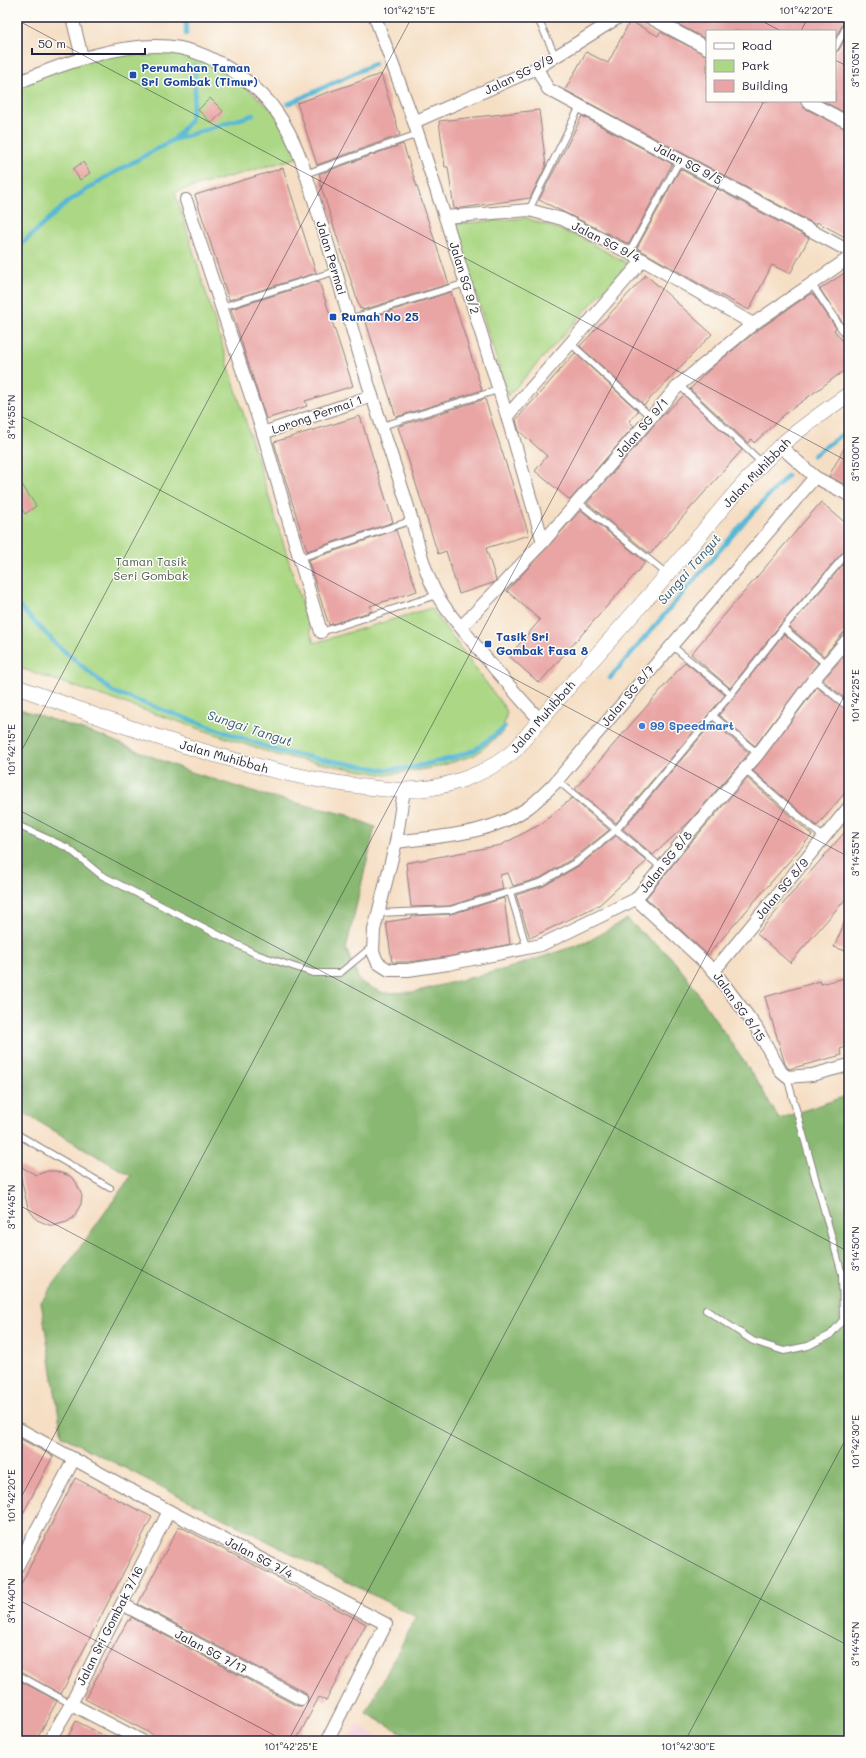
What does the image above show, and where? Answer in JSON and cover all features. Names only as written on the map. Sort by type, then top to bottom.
[{"type":"street","points":[[72,17],[82,58]]},
{"type":"street","name":"Jalan SG 9/2","points":[[375,17],[414,122],[445,217],[507,416],[543,542]]},
{"type":"street","name":"Jalan SG 9/9","points":[[414,122],[537,68],[556,58],[619,17]]},
{"type":"street","points":[[649,17],[706,47]]},
{"type":"street","name":"Jalan Permai","points":[[17,82],[82,58],[126,49],[156,47],[178,48],[212,60],[241,76],[256,89],[276,111],[289,131],[300,156],[336,271],[372,396],[436,595],[504,681],[540,720]]},
{"type":"street","name":"Jalan SG 9/5","points":[[537,68],[548,89],[849,251]]},
{"type":"street","points":[[809,102],[849,123]]},
{"type":"street","points":[[186,200],[262,433],[321,632]]},
{"type":"street","name":"Jalan SG 9/4","points":[[445,217],[529,210],[562,220],[643,260],[753,324]]},
{"type":"street","name":"Jalan SG 9/1","points":[[461,627],[543,542],[679,385],[753,324],[849,258]]},
{"type":"street","points":[[507,416],[643,260]]},
{"type":"street","name":"Jalan Muhibbah","points":[[17,687],[194,749],[265,769],[341,784],[404,790],[445,785],[481,773],[501,762],[515,750],[668,574],[737,491],[780,446],[811,420],[849,394]]},
{"type":"street","name":"Lorong Permai 1","points":[[262,433],[372,396]]},
{"type":"street","points":[[780,446],[815,477],[849,495]]},
{"type":"street","name":"Jalan SG 8/7","points":[[396,842],[464,833],[495,825],[529,807],[557,780],[815,477]]},
{"type":"street","name":"Jalan SG 8/8","points":[[373,946],[373,952],[378,963],[383,967],[396,971],[448,964],[541,945],[636,899],[758,754],[814,679],[849,638]]},
{"type":"street","points":[[373,946],[374,930],[396,842],[404,790]]},
{"type":"street","name":"Jalan SG 8/9","points":[[714,971],[849,807]]},
{"type":"street","name":"Jalan SG 8/15","points":[[636,899],[714,971],[756,1027],[781,1072],[788,1077]]},
{"type":"street","points":[[788,1077],[812,1075],[849,1065]]},
{"type":"street","name":"Jalan SG 7/4","points":[[17,1428],[169,1511],[386,1624],[327,1741]]},
{"type":"street","points":[[17,1567],[21,1549],[74,1459]]},
{"type":"street","name":"Jalan Sri Gombak 7/16","points":[[50,1741],[169,1511]]},
{"type":"street","name":"Jalan SG 7/17","points":[[122,1604],[301,1699]]},
{"type":"street","points":[[70,1704],[142,1741]]},
{"type":"lane","points":[[537,17],[556,58]]},
{"type":"lane","points":[[836,46],[849,22]]},
{"type":"lane","points":[[529,210],[580,106]]},
{"type":"lane","points":[[305,174],[418,134]]},
{"type":"lane","points":[[629,253],[680,160]]},
{"type":"lane","points":[[222,307],[336,271]]},
{"type":"lane","points":[[349,320],[466,283]]},
{"type":"lane","points":[[811,283],[849,340]]},
{"type":"lane","points":[[570,342],[651,417]]},
{"type":"lane","points":[[679,385],[763,464]]},
{"type":"lane","points":[[382,426],[498,390]]},
{"type":"lane","points":[[578,502],[668,574]]},
{"type":"lane","points":[[300,558],[413,520]]},
{"type":"lane","points":[[378,913],[450,910],[542,882],[578,861],[616,830],[731,694],[783,628],[849,550]]},
{"type":"lane","points":[[321,632],[436,595]]},
{"type":"lane","points":[[783,628],[826,664]]},
{"type":"lane","points":[[672,645],[731,694]]},
{"type":"lane","points":[[814,679],[849,708]]},
{"type":"lane","points":[[712,715],[758,754]]},
{"type":"lane","points":[[744,769],[824,838]]},
{"type":"lane","points":[[557,780],[662,868]]},
{"type":"lane","points":[[17,825],[27,828],[68,848],[101,875],[256,954],[313,973],[340,973],[373,946]]},
{"type":"lane","points":[[510,892],[527,949]]},
{"type":"lane","points":[[706,1310],[753,1341],[784,1351],[808,1346],[830,1335],[843,1320],[842,1274],[788,1077]]},
{"type":"lane","points":[[17,1134],[110,1188]]},
{"type":"lane","points":[[17,1674],[70,1704]]},
{"type":"shaded area","points":[[356,1724],[387,1741],[347,1741]]},
{"type":"green space","name":"Taman Tasik Seri Gombak","points":[[158,47],[218,64],[278,115],[300,157],[175,192],[314,643],[431,608],[507,711],[502,733],[475,755],[437,767],[386,775],[280,756],[17,667],[17,84],[84,60]]},
{"type":"green space","points":[[526,218],[580,237],[628,264],[508,396],[454,224]]},
{"type":"green space","points":[[17,708],[104,737],[185,770],[256,793],[347,815],[375,827],[346,949],[360,982],[383,993],[414,992],[509,968],[587,942],[627,919],[669,955],[686,976],[757,1081],[779,1119],[849,1095],[849,1741],[417,1741],[366,1713],[416,1617],[62,1436],[41,1302],[131,1176],[17,1109]]},
{"type":"building","points":[[849,17],[845,20],[836,37],[836,30],[706,30],[706,39],[667,18]]},
{"type":"building","points":[[630,21],[658,36],[660,32],[706,55],[706,102],[801,102],[804,108],[849,130],[849,239],[817,222],[816,225],[565,90],[586,52],[608,63]]},
{"type":"building","points":[[849,31],[849,115],[825,102],[836,102],[836,52],[839,50]]},
{"type":"building","points":[[381,74],[400,135],[317,165],[297,103]]},
{"type":"building","points":[[210,98],[223,111],[212,123],[198,110]]},
{"type":"building","points":[[539,110],[546,166],[530,198],[454,209],[448,167],[445,167],[439,121]]},
{"type":"building","points":[[582,116],[672,164],[629,244],[539,200]]},
{"type":"building","points":[[403,144],[449,284],[362,310],[362,308],[360,309],[319,180],[321,179],[319,174]]},
{"type":"building","points":[[83,162],[90,173],[80,180],[73,169]]},
{"type":"building","points":[[283,168],[316,273],[229,300],[195,195]]},
{"type":"building","points":[[680,169],[809,238],[790,274],[772,265],[749,310],[637,248]]},
{"type":"building","points":[[849,270],[849,320],[843,323],[820,289]]},
{"type":"building","points":[[646,275],[712,334],[644,405],[580,346]]},
{"type":"building","points":[[319,281],[353,386],[305,401],[307,406],[266,419],[231,309]]},
{"type":"building","points":[[451,292],[482,390],[396,417],[365,319]]},
{"type":"building","points":[[810,294],[813,294],[836,328],[834,330],[849,349],[849,367],[785,414],[754,443],[751,439],[748,443],[690,389],[713,366],[758,330]]},
{"type":"building","points":[[575,353],[638,411],[629,421],[634,426],[570,500],[535,471],[547,456],[519,431],[516,420]]},
{"type":"building","points":[[684,395],[742,450],[650,554],[587,503],[660,418]]},
{"type":"building","points":[[485,399],[529,535],[486,548],[496,580],[493,583],[459,594],[446,551],[438,554],[398,427]]},
{"type":"building","points":[[360,416],[393,522],[307,551],[274,442]]},
{"type":"building","points":[[849,439],[849,487],[829,476]]},
{"type":"building","points":[[17,477],[36,506],[25,514],[17,502]]},
{"type":"building","points":[[821,502],[849,526],[849,547],[846,548],[780,625],[730,688],[691,654]]},
{"type":"building","points":[[581,510],[645,563],[539,683],[509,656],[540,620],[507,591]]},
{"type":"building","points":[[396,530],[417,591],[370,606],[372,611],[329,625],[308,560]]},
{"type":"building","points":[[849,558],[849,631],[843,633],[824,656],[789,627]]},
{"type":"building","points":[[784,634],[818,663],[755,746],[719,715]]},
{"type":"building","points":[[849,650],[849,702],[823,680]]},
{"type":"building","points":[[685,662],[725,695],[616,823],[575,789]]},
{"type":"building","points":[[817,687],[849,712],[849,788],[817,826],[753,771]]},
{"type":"building","points":[[713,722],[749,753],[689,822],[653,855],[623,829]]},
{"type":"building","points":[[747,778],[812,835],[708,955],[646,898],[688,846]]},
{"type":"building","points":[[572,798],[609,830],[575,857],[540,878],[513,886],[508,873],[500,875],[503,889],[449,906],[411,907],[406,863],[501,845],[541,824]]},
{"type":"building","points":[[849,827],[849,895],[790,963],[757,934]]},
{"type":"building","points":[[616,836],[647,861],[599,905],[530,938],[516,895],[544,886],[580,865]]},
{"type":"building","points":[[504,898],[510,944],[447,957],[407,962],[392,962],[386,922],[412,918],[412,916],[451,914]]},
{"type":"building","points":[[849,912],[849,952],[834,947]]},
{"type":"building","points":[[849,977],[849,1046],[840,1049],[842,1055],[789,1069],[785,1064],[765,997],[820,981],[821,984]]},
{"type":"building","points":[[18,1165],[36,1175],[48,1171],[55,1171],[70,1176],[76,1182],[82,1196],[81,1204],[73,1218],[67,1222],[52,1226],[37,1220],[28,1208]]},
{"type":"building","points":[[17,1437],[53,1456],[17,1525]]},
{"type":"building","points":[[75,1478],[152,1517],[61,1694],[17,1670],[17,1592]]},
{"type":"building","points":[[179,1526],[366,1624],[326,1701],[319,1697],[296,1741],[165,1741],[85,1699],[131,1617],[297,1706],[302,1706],[307,1703],[308,1698],[305,1692],[138,1604]]},
{"type":"building","points":[[17,1679],[57,1701],[36,1741],[17,1741]]},
{"type":"building","points":[[76,1721],[115,1741],[66,1741]]},
{"type":"waterway","points":[[186,17],[186,34]]},
{"type":"waterway","points":[[288,104],[374,64]]},
{"type":"waterway","points":[[174,139],[190,121],[195,94],[195,65]]},
{"type":"waterway","points":[[17,248],[69,201],[108,176],[173,140],[253,115]]},
{"type":"waterway","name":"Sungai Tangut","points":[[813,456],[849,429]]},
{"type":"waterway","name":"Sungai Tangut","points":[[610,678],[744,522],[787,476]]},
{"type":"waterway","name":"Sungai Tangut","points":[[17,604],[57,645],[113,692],[281,752],[385,770],[410,768],[452,758],[475,750],[505,727]]},
{"type":"place","name":"Perumahan Taman Sri Gombak (Timur)","points":[[133,75]]},
{"type":"place","name":"Rumah No 25","points":[[333,317]]},
{"type":"place","name":"Tasik Sri Gombak Fasa 8","points":[[488,644]]},
{"type":"place","name":"99 Speedmart","points":[[642,726]]}]
